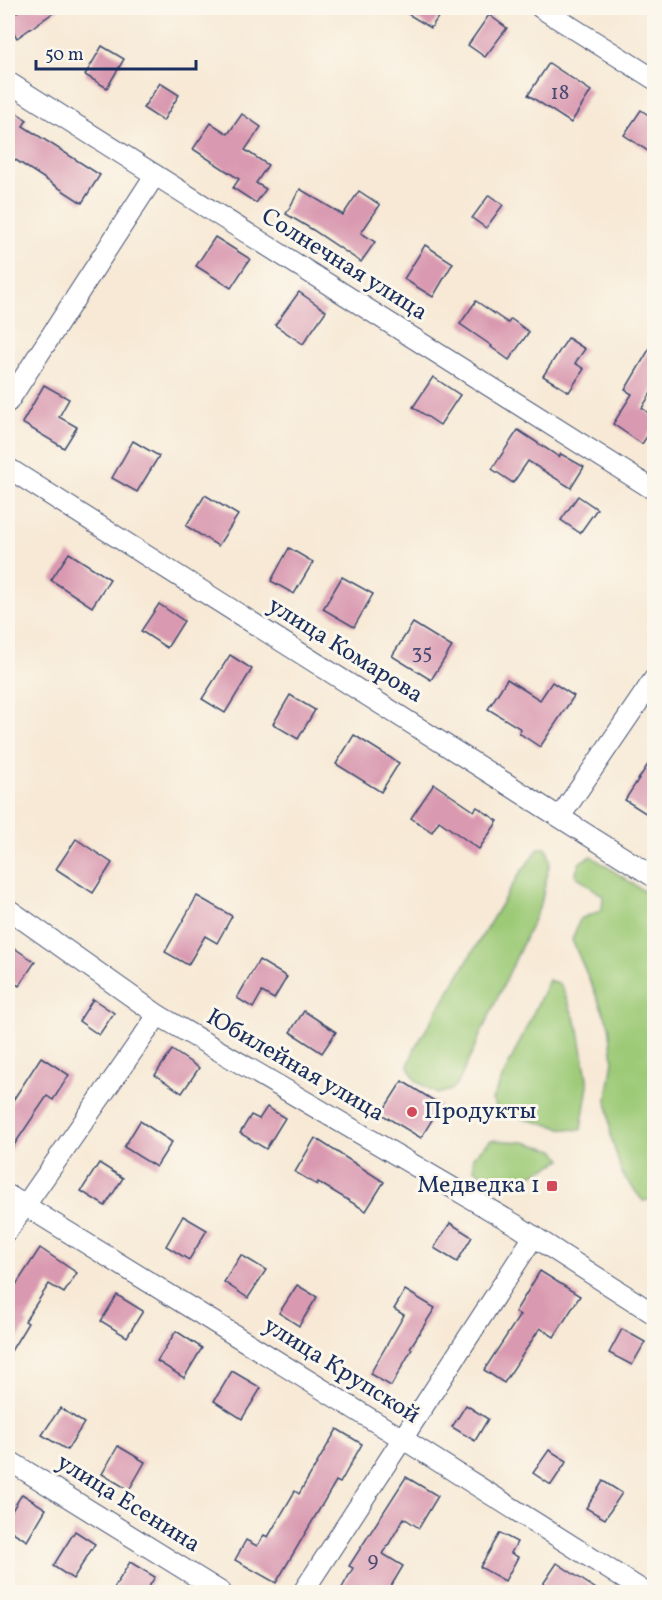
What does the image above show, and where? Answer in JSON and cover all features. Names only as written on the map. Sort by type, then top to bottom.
[{"type":"street","points":[[541,8],[654,79]]},
{"type":"street","name":"Солнечная улица","points":[[8,82],[654,490]]},
{"type":"street","points":[[8,402],[155,175]]},
{"type":"street","name":"улица Комарова","points":[[8,468],[654,877]]},
{"type":"street","points":[[560,817],[654,679]]},
{"type":"street","name":"Юбилейная улица","points":[[8,909],[158,1015],[534,1236],[654,1314]]},
{"type":"street","points":[[8,1230],[16,1201],[158,1015]]},
{"type":"street","name":"улица Крупской","points":[[16,1201],[403,1440],[645,1593]]},
{"type":"street","points":[[303,1593],[534,1236]]},
{"type":"street","name":"улица Есенина","points":[[8,1460],[221,1593]]},
{"type":"green space","points":[[539,848],[547,848],[550,861],[541,904],[458,1083],[451,1090],[437,1094],[416,1081],[408,1066],[415,1048],[518,876]]},
{"type":"green space","points":[[591,856],[654,898],[654,1199],[643,1201],[622,1174],[611,1137],[607,1099],[613,1060],[609,1025],[572,940],[580,919],[602,910],[603,896],[575,875],[580,862]]},
{"type":"green space","points":[[549,980],[561,985],[579,1030],[588,1085],[581,1130],[565,1129],[501,1113],[492,1100]]},
{"type":"green space","points":[[491,1140],[524,1142],[555,1150],[562,1160],[517,1180],[498,1182],[489,1180],[474,1169],[473,1157]]},
{"type":"building","points":[[23,8],[60,8],[17,38],[8,24],[8,18]]},
{"type":"building","points":[[398,8],[444,8],[431,28]]},
{"type":"building","points":[[489,15],[507,28],[485,57],[468,45]]},
{"type":"building","points":[[102,46],[124,59],[107,88],[85,75]]},
{"type":"building","points":[[549,63],[591,91],[571,123],[528,95]]},
{"type":"building","points":[[160,83],[179,95],[163,121],[143,108]]},
{"type":"building","points":[[8,107],[27,120],[23,126],[100,175],[82,203],[8,155]]},
{"type":"building","points":[[641,110],[654,119],[654,155],[624,135]]},
{"type":"building","points":[[242,114],[261,127],[245,150],[268,165],[256,183],[266,189],[256,203],[233,188],[239,179],[193,149],[211,123],[228,134]]},
{"type":"building","points":[[300,189],[343,215],[359,191],[380,205],[361,233],[375,242],[361,262],[286,214]]},
{"type":"building","points":[[489,195],[503,205],[486,228],[472,218]]},
{"type":"building","points":[[215,237],[250,259],[231,288],[196,266]]},
{"type":"building","points":[[425,245],[453,263],[433,297],[404,279]]},
{"type":"building","points":[[299,292],[326,311],[303,344],[275,325]]},
{"type":"building","points":[[476,301],[508,323],[511,319],[529,332],[509,360],[460,324]]},
{"type":"building","points":[[568,338],[585,349],[575,363],[584,369],[569,392],[543,376]]},
{"type":"building","points":[[654,341],[654,388],[642,408],[654,417],[654,426],[642,444],[613,424],[632,394],[625,390]]},
{"type":"building","points":[[433,377],[460,395],[440,425],[413,407]]},
{"type":"building","points":[[44,385],[69,399],[59,417],[77,427],[64,448],[22,423]]},
{"type":"building","points":[[518,430],[559,457],[561,454],[584,467],[571,488],[528,461],[513,483],[492,469]]},
{"type":"building","points":[[133,441],[159,456],[137,492],[112,478]]},
{"type":"building","points":[[205,495],[238,515],[218,546],[186,526]]},
{"type":"building","points":[[578,496],[597,509],[580,533],[561,520]]},
{"type":"building","points":[[289,548],[313,562],[294,594],[271,581]]},
{"type":"building","points":[[69,553],[110,579],[92,607],[51,580]]},
{"type":"building","points":[[342,577],[373,594],[354,627],[323,609]]},
{"type":"building","points":[[159,604],[184,621],[167,648],[141,631]]},
{"type":"building","points":[[413,623],[452,647],[431,680],[392,656]]},
{"type":"building","points":[[230,655],[252,669],[225,713],[202,699]]},
{"type":"building","points":[[507,679],[540,700],[552,682],[574,696],[540,747],[519,733],[521,729],[488,709]]},
{"type":"building","points":[[290,695],[315,710],[298,739],[273,724]]},
{"type":"building","points":[[354,735],[399,763],[381,792],[336,764]]},
{"type":"building","points":[[654,755],[654,803],[647,814],[625,800]]},
{"type":"building","points":[[434,784],[474,811],[477,807],[498,821],[479,849],[439,821],[432,832],[411,818]]},
{"type":"building","points":[[76,839],[112,863],[93,893],[56,869]]},
{"type":"building","points":[[197,896],[232,916],[217,943],[205,936],[188,965],[165,952]]},
{"type":"building","points":[[8,944],[35,962],[19,986],[8,979]]},
{"type":"building","points":[[259,960],[287,977],[274,999],[262,992],[253,1008],[237,998]]},
{"type":"building","points":[[93,999],[114,1013],[99,1035],[79,1021]]},
{"type":"building","points":[[304,1011],[336,1032],[322,1053],[290,1032]]},
{"type":"building","points":[[172,1050],[199,1068],[182,1093],[155,1075]]},
{"type":"building","points":[[41,1057],[69,1075],[53,1100],[47,1096],[8,1154],[8,1108]]},
{"type":"building","points":[[402,1081],[441,1105],[421,1138],[381,1114]]},
{"type":"building","points":[[267,1107],[285,1118],[266,1149],[240,1133],[251,1115],[259,1119]]},
{"type":"building","points":[[140,1121],[172,1142],[156,1167],[124,1147]]},
{"type":"building","points":[[315,1138],[384,1182],[366,1211],[318,1182],[317,1185],[295,1172]]},
{"type":"building","points":[[99,1163],[123,1178],[105,1206],[81,1191]]},
{"type":"building","points":[[183,1216],[207,1230],[189,1260],[166,1246]]},
{"type":"building","points":[[450,1223],[472,1237],[457,1262],[434,1248]]},
{"type":"building","points":[[40,1248],[77,1273],[64,1293],[49,1284],[25,1321],[28,1323],[8,1356],[8,1297]]},
{"type":"building","points":[[241,1255],[266,1270],[248,1298],[224,1282]]},
{"type":"building","points":[[540,1271],[580,1296],[554,1337],[540,1328],[504,1383],[484,1370],[520,1315],[515,1312]]},
{"type":"building","points":[[297,1285],[317,1297],[299,1326],[279,1313]]},
{"type":"building","points":[[405,1290],[435,1308],[410,1348],[412,1349],[391,1386],[370,1374],[404,1315],[394,1309]]},
{"type":"building","points":[[117,1295],[143,1311],[127,1337],[101,1321]]},
{"type":"building","points":[[622,1329],[645,1342],[632,1365],[609,1353]]},
{"type":"building","points":[[176,1331],[202,1348],[184,1378],[157,1361]]},
{"type":"building","points":[[232,1371],[261,1388],[242,1419],[214,1401]]},
{"type":"building","points":[[466,1405],[488,1419],[475,1441],[452,1427]]},
{"type":"building","points":[[60,1408],[84,1423],[67,1450],[42,1435]]},
{"type":"building","points":[[337,1429],[362,1444],[340,1483],[336,1481],[276,1583],[235,1560],[246,1540],[257,1546],[264,1535],[268,1537],[295,1491],[299,1494]]},
{"type":"building","points":[[118,1446],[145,1462],[129,1490],[102,1474]]},
{"type":"building","points":[[549,1450],[567,1461],[551,1485],[533,1473]]},
{"type":"building","points":[[406,1477],[438,1496],[419,1528],[404,1518],[383,1554],[403,1566],[387,1593],[339,1593],[353,1568],[349,1566]]},
{"type":"building","points":[[603,1481],[622,1493],[605,1519],[586,1508]]},
{"type":"building","points":[[22,1494],[46,1509],[27,1541],[8,1529],[8,1517]]},
{"type":"building","points":[[75,1531],[95,1544],[73,1579],[53,1566]]},
{"type":"building","points":[[500,1533],[517,1542],[511,1553],[518,1557],[505,1581],[480,1567]]},
{"type":"building","points":[[130,1562],[155,1577],[145,1593],[111,1593]]},
{"type":"building","points":[[557,1563],[602,1593],[537,1593]]},
{"type":"place","name":"Продукты","points":[[412,1112]]},
{"type":"place","name":"Медведка 1","points":[[552,1186]]}]
